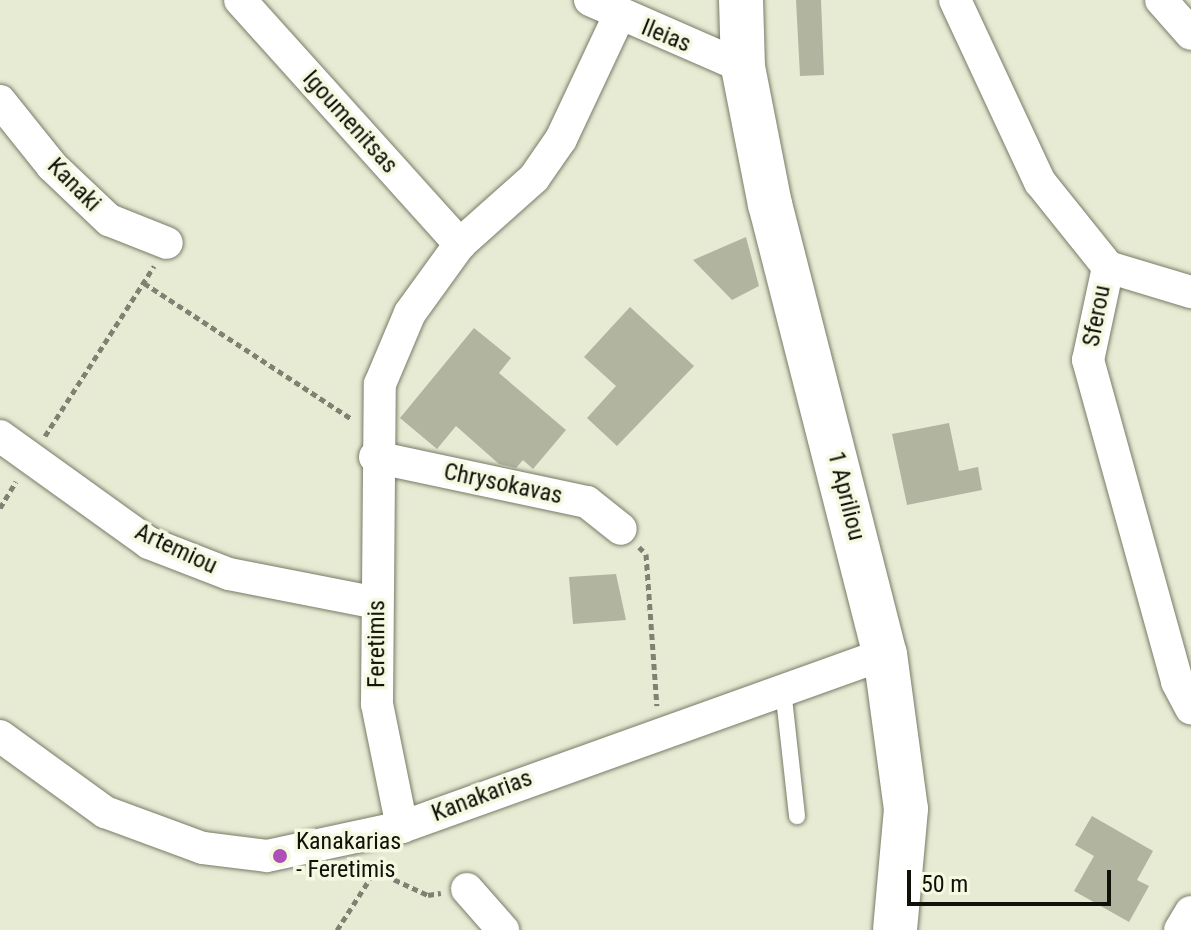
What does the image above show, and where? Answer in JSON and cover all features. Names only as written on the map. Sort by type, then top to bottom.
[{"type":"main road","name":"1 Apriliou","points":[[741,0],[743,67],[885,654],[906,809],[895,930]]},
{"type":"street","name":"Igoumenitsas","points":[[240,0],[460,244]]},
{"type":"street","name":"Ileias","points":[[590,0],[619,16],[743,67]]},
{"type":"street","name":"Sferou","points":[[955,0],[1040,182],[1108,267],[1088,360],[1177,682],[1191,708]]},
{"type":"street","points":[[1161,0],[1191,34]]},
{"type":"street","name":"Feretimis","points":[[402,827],[377,704],[376,446],[380,384],[410,313],[460,244],[534,178],[619,16]]},
{"type":"street","name":"Kanaki","points":[[0,101],[52,166],[109,220],[167,243]]},
{"type":"street","points":[[1108,267],[1191,292]]},
{"type":"street","name":"Artemiou","points":[[0,436],[149,543],[229,574],[377,603]]},
{"type":"street","name":"Chrysokavas","points":[[376,446],[587,502],[621,529]]},
{"type":"street","name":"Kanakarias","points":[[0,736],[105,812],[203,848],[267,856],[402,827],[659,731],[885,654]]},
{"type":"street","points":[[467,889],[503,930]]},
{"type":"street","points":[[1180,930],[1191,912]]},
{"type":"lane","points":[[783,689],[797,816]]},
{"type":"path","points":[[0,508],[167,243]]},
{"type":"path","points":[[144,283],[376,446]]},
{"type":"path","points":[[621,529],[646,554],[659,731]]},
{"type":"path","points":[[337,930],[402,827]]},
{"type":"path","points":[[376,871],[428,895],[467,889]]},
{"type":"building","points":[[796,0],[821,0],[824,75],[800,76]]},
{"type":"building","points":[[746,237],[759,286],[732,300],[693,260]]},
{"type":"building","points":[[630,307],[694,366],[617,446],[587,418],[616,386],[584,357]]},
{"type":"building","points":[[474,328],[511,358],[499,373],[566,430],[533,469],[523,460],[516,468],[499,464],[456,426],[437,449],[400,418]]},
{"type":"building","points":[[949,423],[959,471],[978,467],[982,490],[907,505],[892,434]]},
{"type":"building","points":[[616,574],[626,620],[573,624],[569,577]]},
{"type":"building","points":[[1092,816],[1153,851],[1137,880],[1149,886],[1129,922],[1074,891],[1094,856],[1075,845]]},
{"type":"place","name":"Kanakarias - Feretimis","points":[[280,856]]}]
